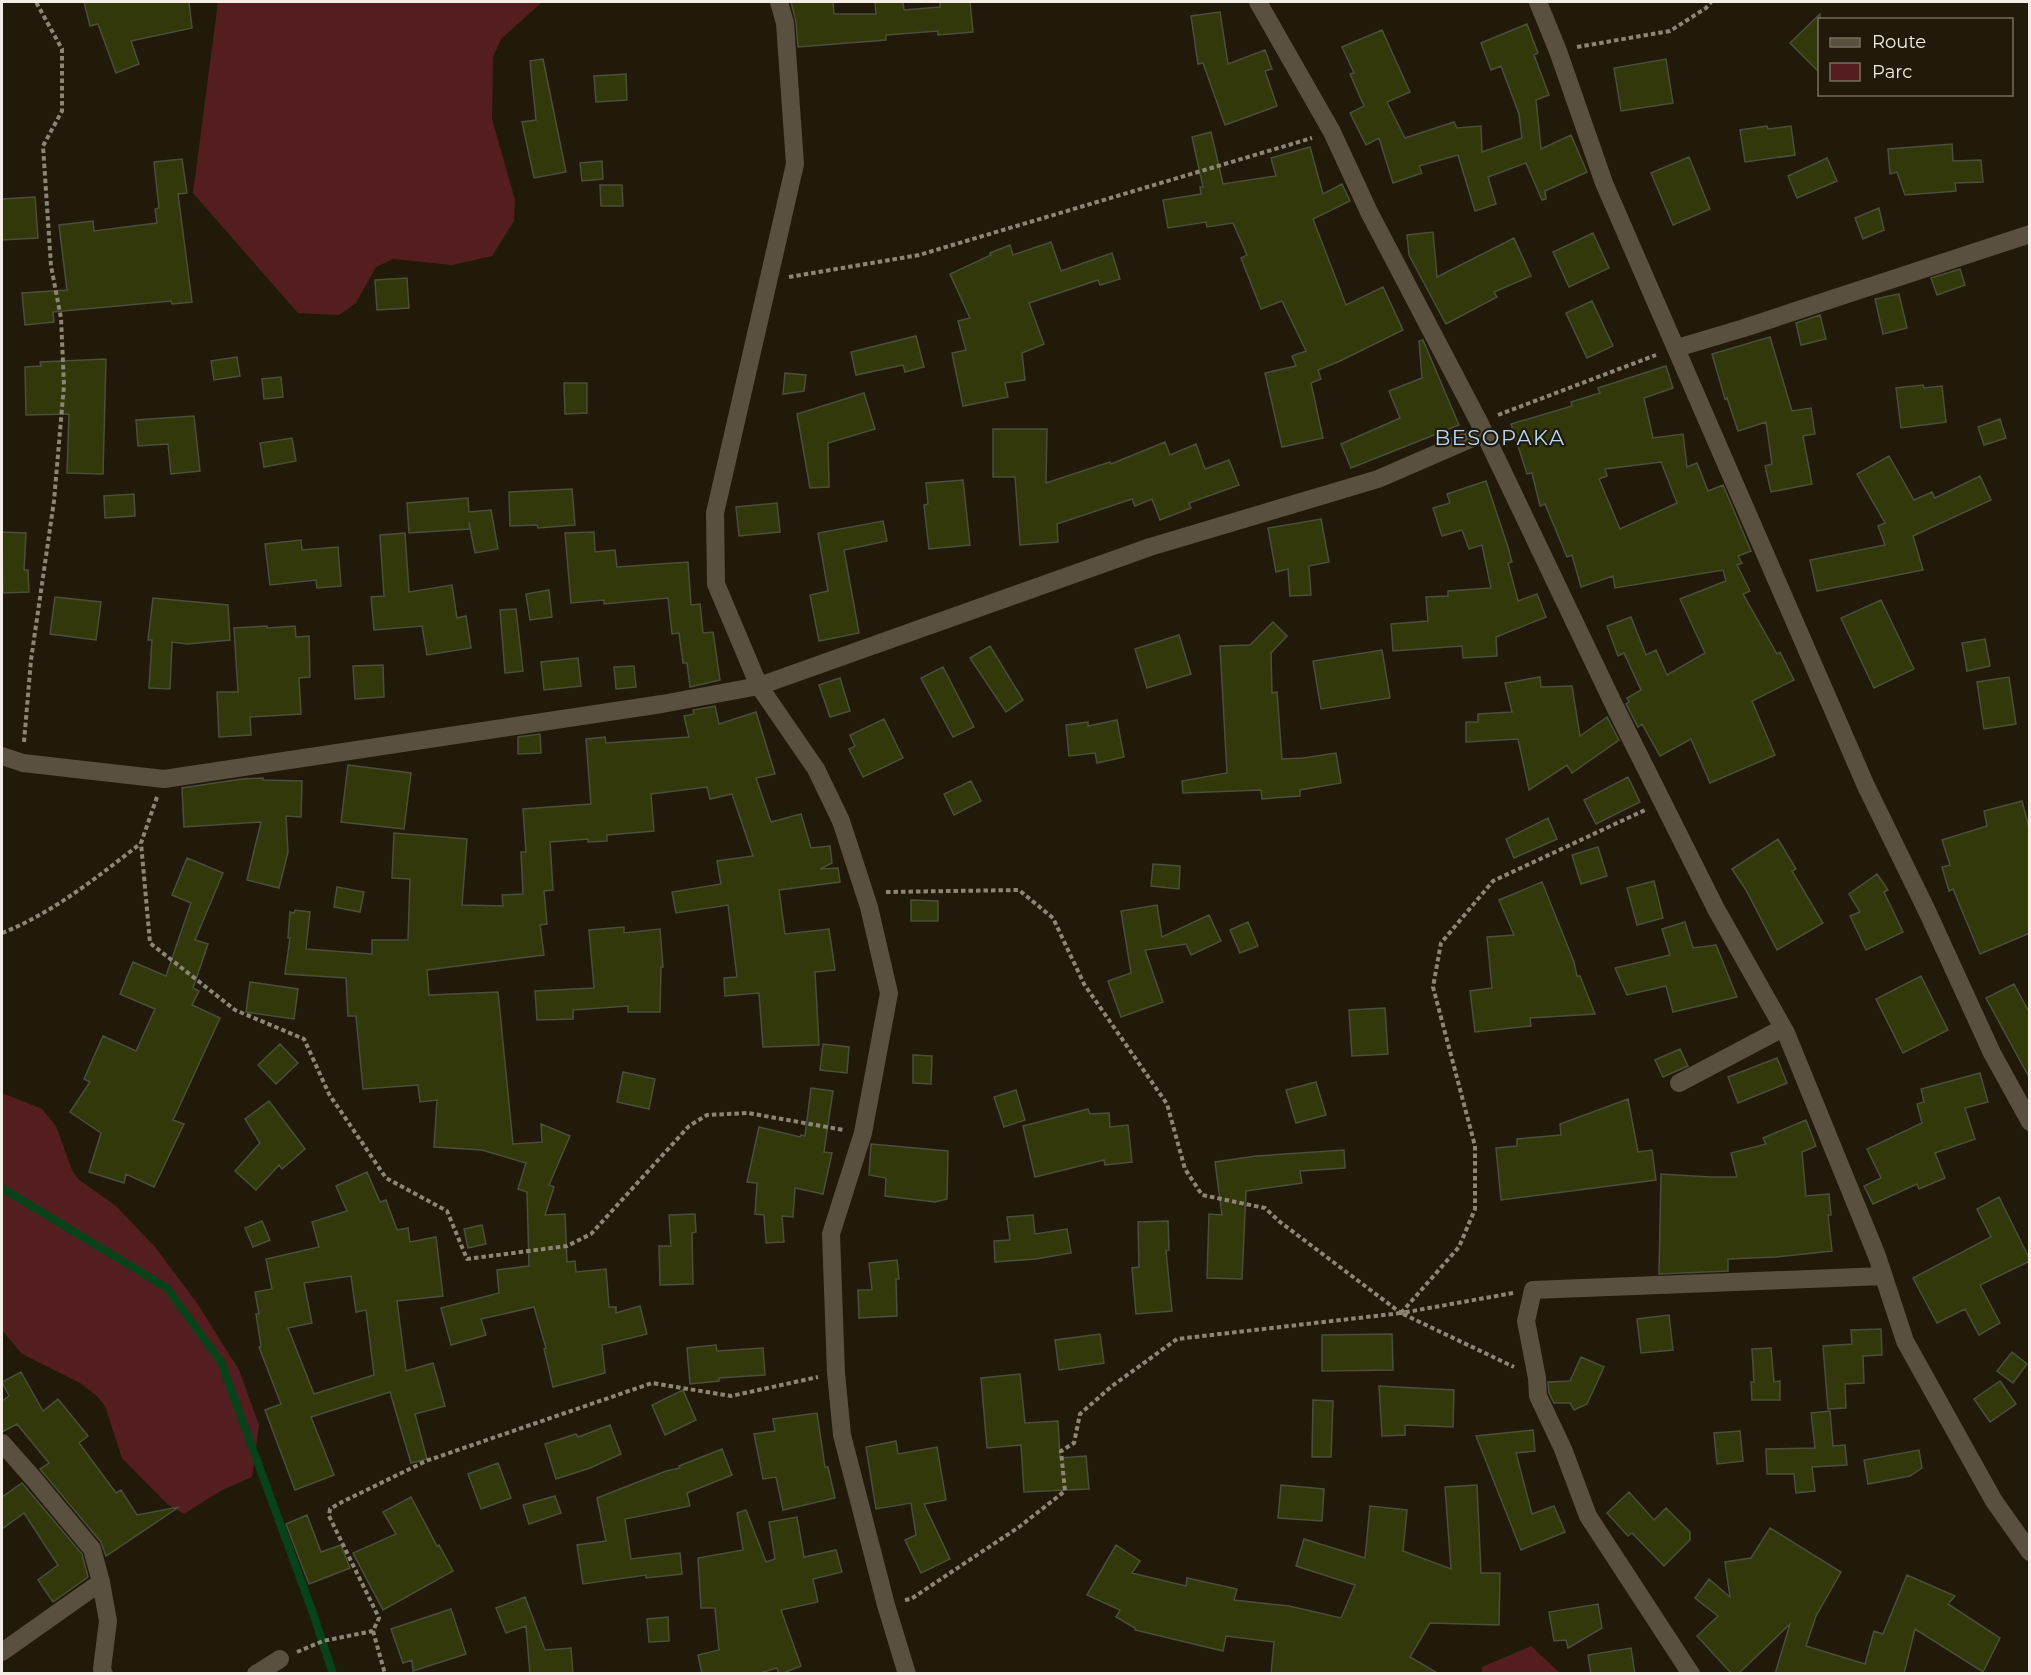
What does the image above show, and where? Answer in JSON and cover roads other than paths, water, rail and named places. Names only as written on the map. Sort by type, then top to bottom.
[{"type":"street","points":[[779,2],[785,23],[795,164],[715,513],[716,584],[759,686],[816,769],[841,821],[865,893],[890,993],[863,1133],[831,1234],[836,1373],[842,1435],[886,1605],[907,1674]]},
{"type":"street","points":[[1258,2],[1332,132],[1369,212],[1482,427],[1662,802],[1716,909],[1783,1028],[1877,1256],[1905,1341],[1994,1501],[2030,1552]]},
{"type":"street","points":[[1538,2],[1558,51],[1604,183],[1866,786],[1927,911],[1992,1053],[2030,1122]]},
{"type":"street","points":[[1677,348],[2030,234]]},
{"type":"street","points":[[2,756],[23,763],[164,779],[662,704],[759,686],[1150,547],[1378,479],[1482,427]]},
{"type":"street","points":[[1679,1083],[1783,1028]]},
{"type":"street","points":[[1691,1674],[1588,1516],[1563,1449],[1538,1396],[1537,1378],[1526,1321],[1533,1290],[1883,1276]]},
{"type":"street","points":[[2,1443],[92,1549],[108,1621],[102,1670],[104,1674]]},
{"type":"street","points":[[2,1652],[101,1582]]},
{"type":"street","points":[[256,1674],[280,1659]]},
{"type":"waterway","points":[[2,1188],[167,1288],[221,1362],[333,1674]]},
{"type":"district","name":"BESOPAKA","points":[[1500,438]]}]
